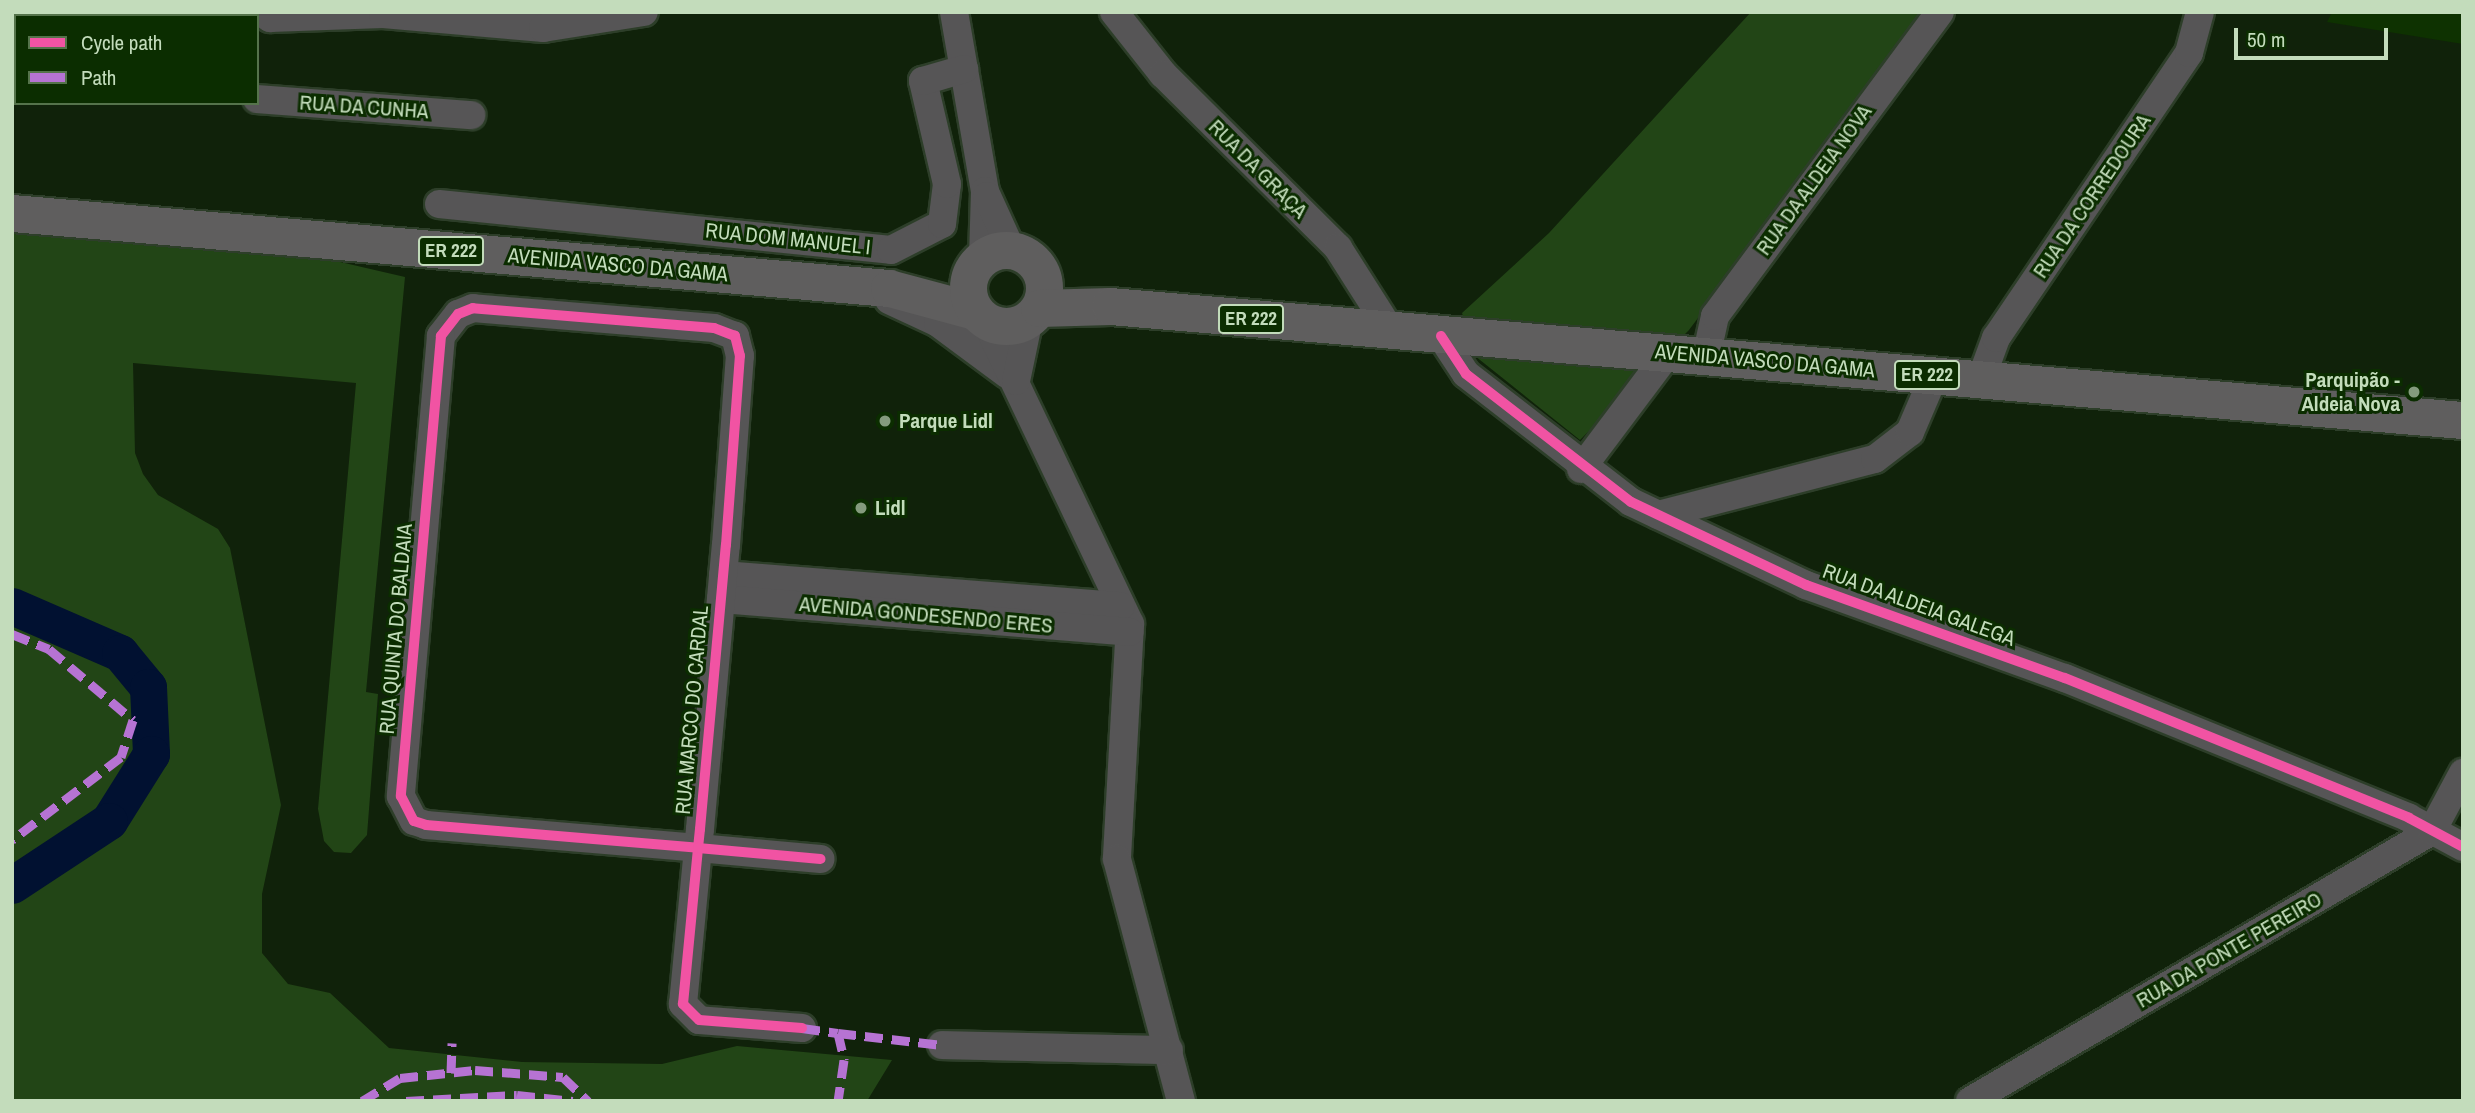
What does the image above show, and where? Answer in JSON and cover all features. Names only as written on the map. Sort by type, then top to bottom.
[{"type":"main road","name":"AVENIDA VASCO DA GAMA","points":[[12,213],[874,287],[1015,326],[1037,302]]},
{"type":"main road","name":"AVENIDA VASCO DA GAMA","points":[[874,287],[989,259],[1026,255],[1037,302]]},
{"type":"main road","points":[[980,316],[968,283],[989,259]]},
{"type":"main road","name":"AVENIDA VASCO DA GAMA","points":[[1037,302],[2463,420]]},
{"type":"street","points":[[263,18],[429,15],[543,28],[644,12]]},
{"type":"street","points":[[954,12],[985,191],[989,259]]},
{"type":"street","name":"RUA DA GRAÇA","points":[[1114,12],[1163,74],[1338,248],[1392,332]]},
{"type":"street","name":"RUA DA ALDEIA NOVA","points":[[1706,356],[1715,316],[1940,12]]},
{"type":"street","name":"RUA DA CORREDOURA","points":[[1981,379],[1996,338],[2189,53],[2200,12]]},
{"type":"street","name":"RUA DOM MANUEL I","points":[[439,204],[891,250],[942,224],[947,184],[923,81],[964,69]]},
{"type":"street","name":"RUA DA CUNHA","points":[[259,99],[471,115]]},
{"type":"street","points":[[874,287],[938,323],[1016,381]]},
{"type":"street","points":[[1016,381],[1037,302]]},
{"type":"street","name":"RUA QUINTA DO BALDAIA","points":[[735,336],[714,328],[473,308],[447,324],[401,796],[414,821],[426,825],[821,859]]},
{"type":"street","points":[[980,316],[1016,381],[1121,606],[1130,632],[1117,859],[1170,1050],[1181,1101]]},
{"type":"street","name":"RUA MARCO DO CARDAL","points":[[735,336],[740,356],[698,848],[687,1013],[699,1020],[802,1028]]},
{"type":"street","name":"RUA DA ALDEIA GALEGA","points":[[1441,336],[1466,374],[1581,469],[1658,515],[1806,585],[2065,678],[2432,831],[2463,847]]},
{"type":"street","points":[[1581,469],[1668,353]]},
{"type":"street","points":[[1658,515],[1875,458],[1910,432],[1934,376]]},
{"type":"street","name":"AVENIDA GONDESENDO ERES","points":[[722,587],[1121,606]]},
{"type":"street","name":"AVENIDA GONDESENDO ERES","points":[[722,587],[1130,632]]},
{"type":"street","points":[[2432,831],[2463,773]]},
{"type":"street","name":"RUA DA PONTE PEREIRO","points":[[1970,1101],[2432,831]]},
{"type":"street","points":[[942,1045],[1170,1050]]},
{"type":"shaded area","points":[[1751,12],[1928,12],[1689,330],[1580,440],[1475,356],[1462,313],[1549,233]]},
{"type":"shaded area","points":[[2332,12],[2463,12],[2463,44],[2327,22]]},
{"type":"shaded area","points":[[12,231],[323,258],[405,277],[366,692],[378,694],[367,835],[351,853],[334,852],[324,841],[318,809],[356,383],[133,363],[135,453],[143,474],[158,495],[218,529],[230,548],[281,805],[262,894],[262,953],[288,984],[330,993],[389,1048],[522,1062],[662,1064],[737,1046],[892,1060],[867,1101],[12,1101]]},
{"type":"waterway","points":[[12,606],[120,653],[148,687],[151,754],[109,821],[12,885]]},
{"type":"marked path","points":[[12,634],[49,649],[133,720],[121,757],[12,840]]},
{"type":"marked path","points":[[802,1028],[838,1033],[844,1060],[838,1101]]},
{"type":"marked path","points":[[838,1033],[942,1045]]},
{"type":"marked path","points":[[451,1073],[452,1043]]},
{"type":"marked path","points":[[362,1101],[400,1078],[475,1070],[563,1077],[588,1101]]},
{"type":"marked path","points":[[406,1101],[517,1095],[573,1101]]},
{"type":"cycle path","points":[[802,1028],[699,1020],[683,1004],[698,848],[700,829],[726,545],[740,356],[735,336],[714,328],[473,308],[458,314],[441,336],[401,796],[414,821],[426,825],[698,848],[821,859]]},
{"type":"cycle path","points":[[1441,336],[1466,374],[1631,502],[1806,585],[2065,678],[2409,818],[2463,847]]},
{"type":"place","name":"Parquipão - Aldeia Nova","points":[[2414,392]]},
{"type":"place","name":"Parque Lidl","points":[[885,421]]},
{"type":"place","name":"Lidl","points":[[861,508]]}]
